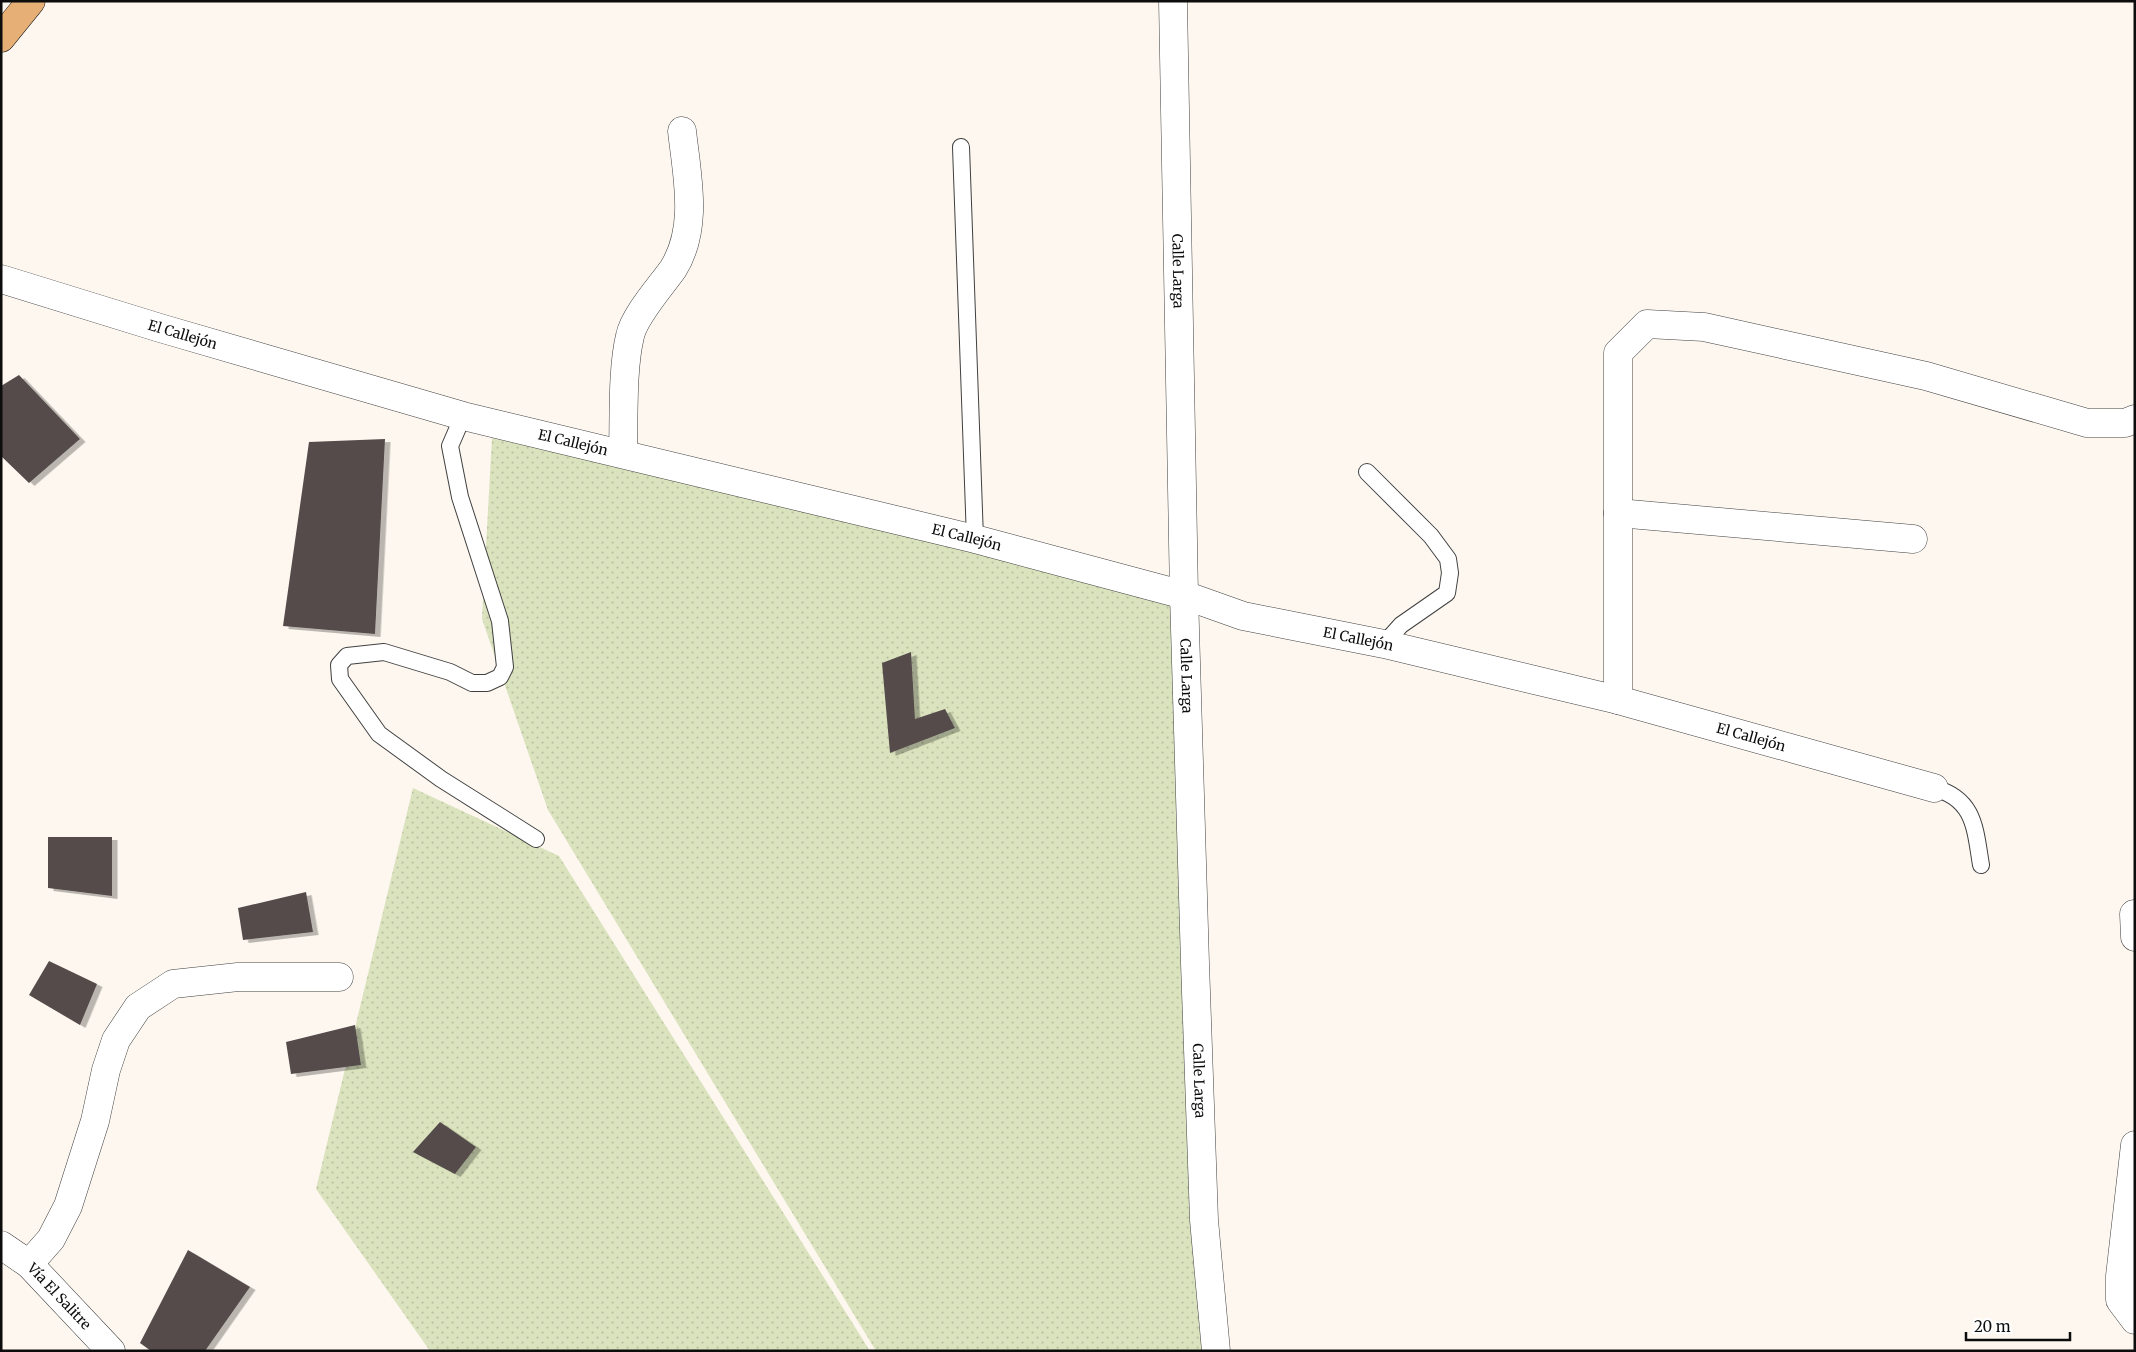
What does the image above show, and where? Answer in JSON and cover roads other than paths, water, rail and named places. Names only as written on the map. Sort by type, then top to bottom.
[{"type":"main road","points":[[1,38],[31,1]]},
{"type":"street","name":"Calle Larga","points":[[1173,1],[1184,595],[1204,1220],[1216,1351]]},
{"type":"street","points":[[623,453],[626,365],[630,334],[643,311],[674,267],[687,236],[690,210],[682,131]]},
{"type":"street","name":"El Callejón","points":[[1,279],[160,328],[463,416],[975,539],[1184,595],[1243,616],[1384,644],[1618,700],[1934,788]]},
{"type":"street","points":[[1618,700],[1618,353],[1647,324],[1704,327],[1926,376],[2087,423],[2125,423],[2135,419]]},
{"type":"street","points":[[1618,513],[1912,539]]},
{"type":"street","points":[[29,1264],[51,1239],[68,1206],[95,1121],[106,1070],[116,1040],[138,1007],[173,984],[238,977],[339,977]]},
{"type":"street","points":[[2135,1145],[2120,1276],[2120,1300],[2135,1320]]},
{"type":"street","name":"Vía El Salitre","points":[[1,1245],[29,1264],[111,1351]]},
{"type":"lane","points":[[961,147],[975,539]]},
{"type":"lane","points":[[463,416],[450,446],[460,497],[500,622],[505,667],[500,677],[487,683],[472,683],[450,672],[384,652],[347,656],[339,665],[340,679],[378,734],[441,779],[536,839]]},
{"type":"lane","points":[[1367,472],[1431,536],[1448,559],[1450,573],[1447,593],[1401,625],[1384,644]]},
{"type":"lane","points":[[1934,788],[1942,790],[1961,801],[1972,816],[1981,865]]}]
